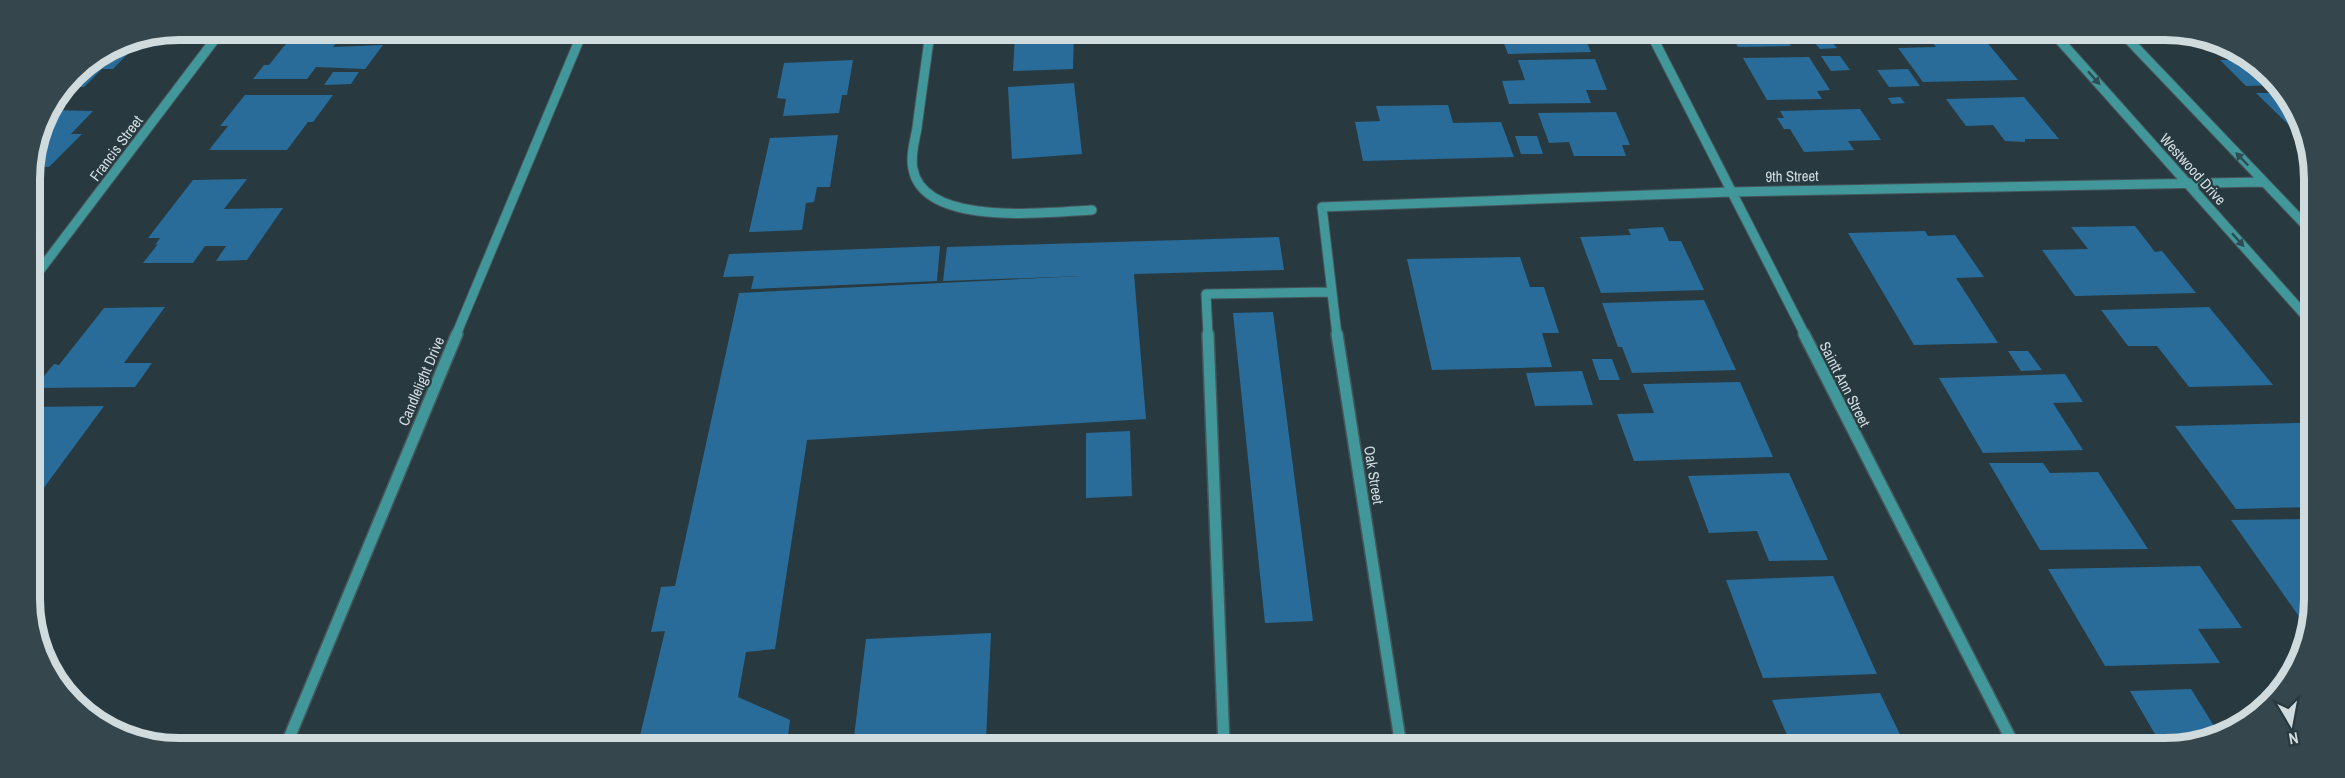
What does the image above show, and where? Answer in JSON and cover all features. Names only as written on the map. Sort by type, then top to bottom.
[{"type":"street","name":"Saintt Ann Street","points":[[1654,40],[2010,737]]},
{"type":"street","name":"Westwood Drive","points":[[2060,40],[2304,314]]},
{"type":"street","points":[[2129,40],[2304,224]]},
{"type":"street","name":"Francis Street","points":[[41,269],[214,41]]},
{"type":"street","name":"Candlelight Drive","points":[[289,738],[579,41]]},
{"type":"street","points":[[929,41],[912,165],[915,180],[925,192],[941,201],[985,212],[1092,210]]},
{"type":"street","name":"9th Street","points":[[1322,207],[1730,192],[2264,182]]},
{"type":"street","name":"Oak Street","points":[[1322,207],[1330,292],[1400,737]]},
{"type":"street","points":[[1224,737],[1206,294],[1330,292]]},
{"type":"building","points":[[1503,40],[1586,40],[1591,52],[1508,54]]},
{"type":"building","points":[[1734,40],[1787,40],[1791,46],[1738,47]]},
{"type":"building","points":[[1830,40],[1837,48],[1820,49],[1813,41]]},
{"type":"building","points":[[1931,40],[1985,40],[2018,80],[1923,82],[1898,48],[1936,47]]},
{"type":"building","points":[[288,41],[338,41],[333,47],[383,45],[365,69],[316,67],[307,79],[253,79],[264,65],[269,65]]},
{"type":"building","points":[[1015,41],[1074,41],[1073,69],[1013,71]]},
{"type":"building","points":[[132,49],[113,69],[102,69],[84,87],[76,87],[102,64]]},
{"type":"building","points":[[1821,56],[1840,56],[1850,70],[1831,71]]},
{"type":"building","points":[[1809,57],[1830,90],[1817,91],[1822,99],[1767,100],[1743,58]]},
{"type":"building","points":[[1595,59],[1607,90],[1586,90],[1591,103],[1509,104],[1502,81],[1525,80],[1518,60]]},
{"type":"building","points":[[853,60],[847,95],[842,95],[839,113],[783,116],[786,99],[777,98],[784,63]]},
{"type":"building","points":[[2220,60],[2236,60],[2268,85],[2246,86]]},
{"type":"building","points":[[1908,69],[1920,86],[1889,87],[1877,70]]},
{"type":"building","points":[[333,72],[359,72],[351,84],[324,85]]},
{"type":"building","points":[[1074,83],[1082,154],[1012,159],[1008,87]]},
{"type":"building","points":[[2256,93],[2274,93],[2286,110],[2296,132]]},
{"type":"building","points":[[245,95],[333,95],[313,122],[308,122],[287,150],[209,150],[228,126],[220,126]]},
{"type":"building","points":[[1900,97],[1905,103],[1892,104],[1888,98]]},
{"type":"building","points":[[2024,97],[2059,139],[2005,141],[1993,125],[1966,126],[1946,99]]},
{"type":"building","points":[[1448,105],[1453,123],[1501,122],[1514,157],[1363,161],[1355,122],[1380,121],[1376,106]]},
{"type":"building","points":[[1860,109],[1881,140],[1848,141],[1854,150],[1804,152],[1790,129],[1784,129],[1777,118],[1784,118],[1780,111]]},
{"type":"building","points":[[59,110],[93,111],[71,134],[82,134],[49,167],[41,167],[45,144]]},
{"type":"building","points":[[1616,112],[1630,145],[1622,145],[1626,156],[1574,156],[1569,142],[1549,143],[1538,113]]},
{"type":"building","points":[[838,135],[830,187],[817,187],[814,202],[806,203],[802,230],[749,232],[770,138]]},
{"type":"building","points":[[1515,136],[1537,136],[1543,154],[1521,154]]},
{"type":"building","points":[[247,179],[224,209],[283,208],[247,260],[216,261],[226,246],[205,246],[193,263],[143,263],[160,238],[148,238],[193,180]]},
{"type":"building","points":[[2135,226],[2155,252],[2162,251],[2196,293],[2075,296],[2042,250],[2088,249],[2071,227]]},
{"type":"building","points":[[1663,227],[1669,241],[1681,241],[1704,290],[1601,293],[1580,237],[1631,235],[1628,229]]},
{"type":"building","points":[[1925,231],[1928,236],[1955,235],[1984,277],[1956,278],[1998,343],[1914,345],[1848,233]]},
{"type":"building","points":[[1279,237],[1284,270],[1134,274],[1146,419],[807,440],[775,649],[746,652],[738,697],[790,720],[788,738],[639,738],[665,631],[651,632],[661,587],[675,586],[739,293],[1083,276],[943,281],[947,247]]},
{"type":"building","points":[[940,246],[937,281],[751,289],[754,276],[723,277],[729,254]]},
{"type":"building","points":[[1520,257],[1530,287],[1544,287],[1559,333],[1542,333],[1552,367],[1432,370],[1407,259]]},
{"type":"building","points":[[1704,300],[1736,370],[1632,373],[1622,347],[1618,347],[1602,303]]},
{"type":"building","points":[[165,307],[124,363],[152,363],[135,387],[40,388],[41,380],[54,364],[59,365],[104,308]]},
{"type":"building","points":[[2209,307],[2273,385],[2189,387],[2157,346],[2128,346],[2101,310]]},
{"type":"building","points":[[1273,312],[1313,621],[1265,623],[1233,313]]},
{"type":"building","points":[[2008,351],[2028,351],[2042,370],[2021,371]]},
{"type":"building","points":[[1592,359],[1612,359],[1620,380],[1599,380]]},
{"type":"building","points":[[1582,371],[1593,405],[1535,406],[1526,373]]},
{"type":"building","points":[[2065,374],[2083,402],[2053,403],[2083,450],[1983,453],[1939,378]]},
{"type":"building","points":[[1740,382],[1773,457],[1634,461],[1617,414],[1654,413],[1643,384]]},
{"type":"building","points":[[104,406],[40,493],[40,407]]},
{"type":"building","points":[[2300,423],[2304,428],[2304,507],[2236,509],[2175,426]]},
{"type":"building","points":[[1130,431],[1132,496],[1086,498],[1086,433]]},
{"type":"building","points":[[1989,463],[2043,463],[2050,473],[2098,472],[2148,549],[2040,550]]},
{"type":"building","points":[[1789,473],[1828,560],[1769,561],[1757,531],[1709,533],[1688,476]]},
{"type":"building","points":[[2304,519],[2302,621],[2231,520]]},
{"type":"building","points":[[2200,566],[2242,628],[2198,629],[2220,663],[2105,666],[2048,569]]},
{"type":"building","points":[[1833,576],[1877,674],[1763,678],[1726,580]]},
{"type":"building","points":[[991,633],[986,738],[854,738],[866,639]]},
{"type":"building","points":[[2191,689],[2214,726],[2220,726],[2201,733],[2157,737],[2130,691]]},
{"type":"building","points":[[1880,693],[1901,737],[1788,737],[1772,700]]}]
